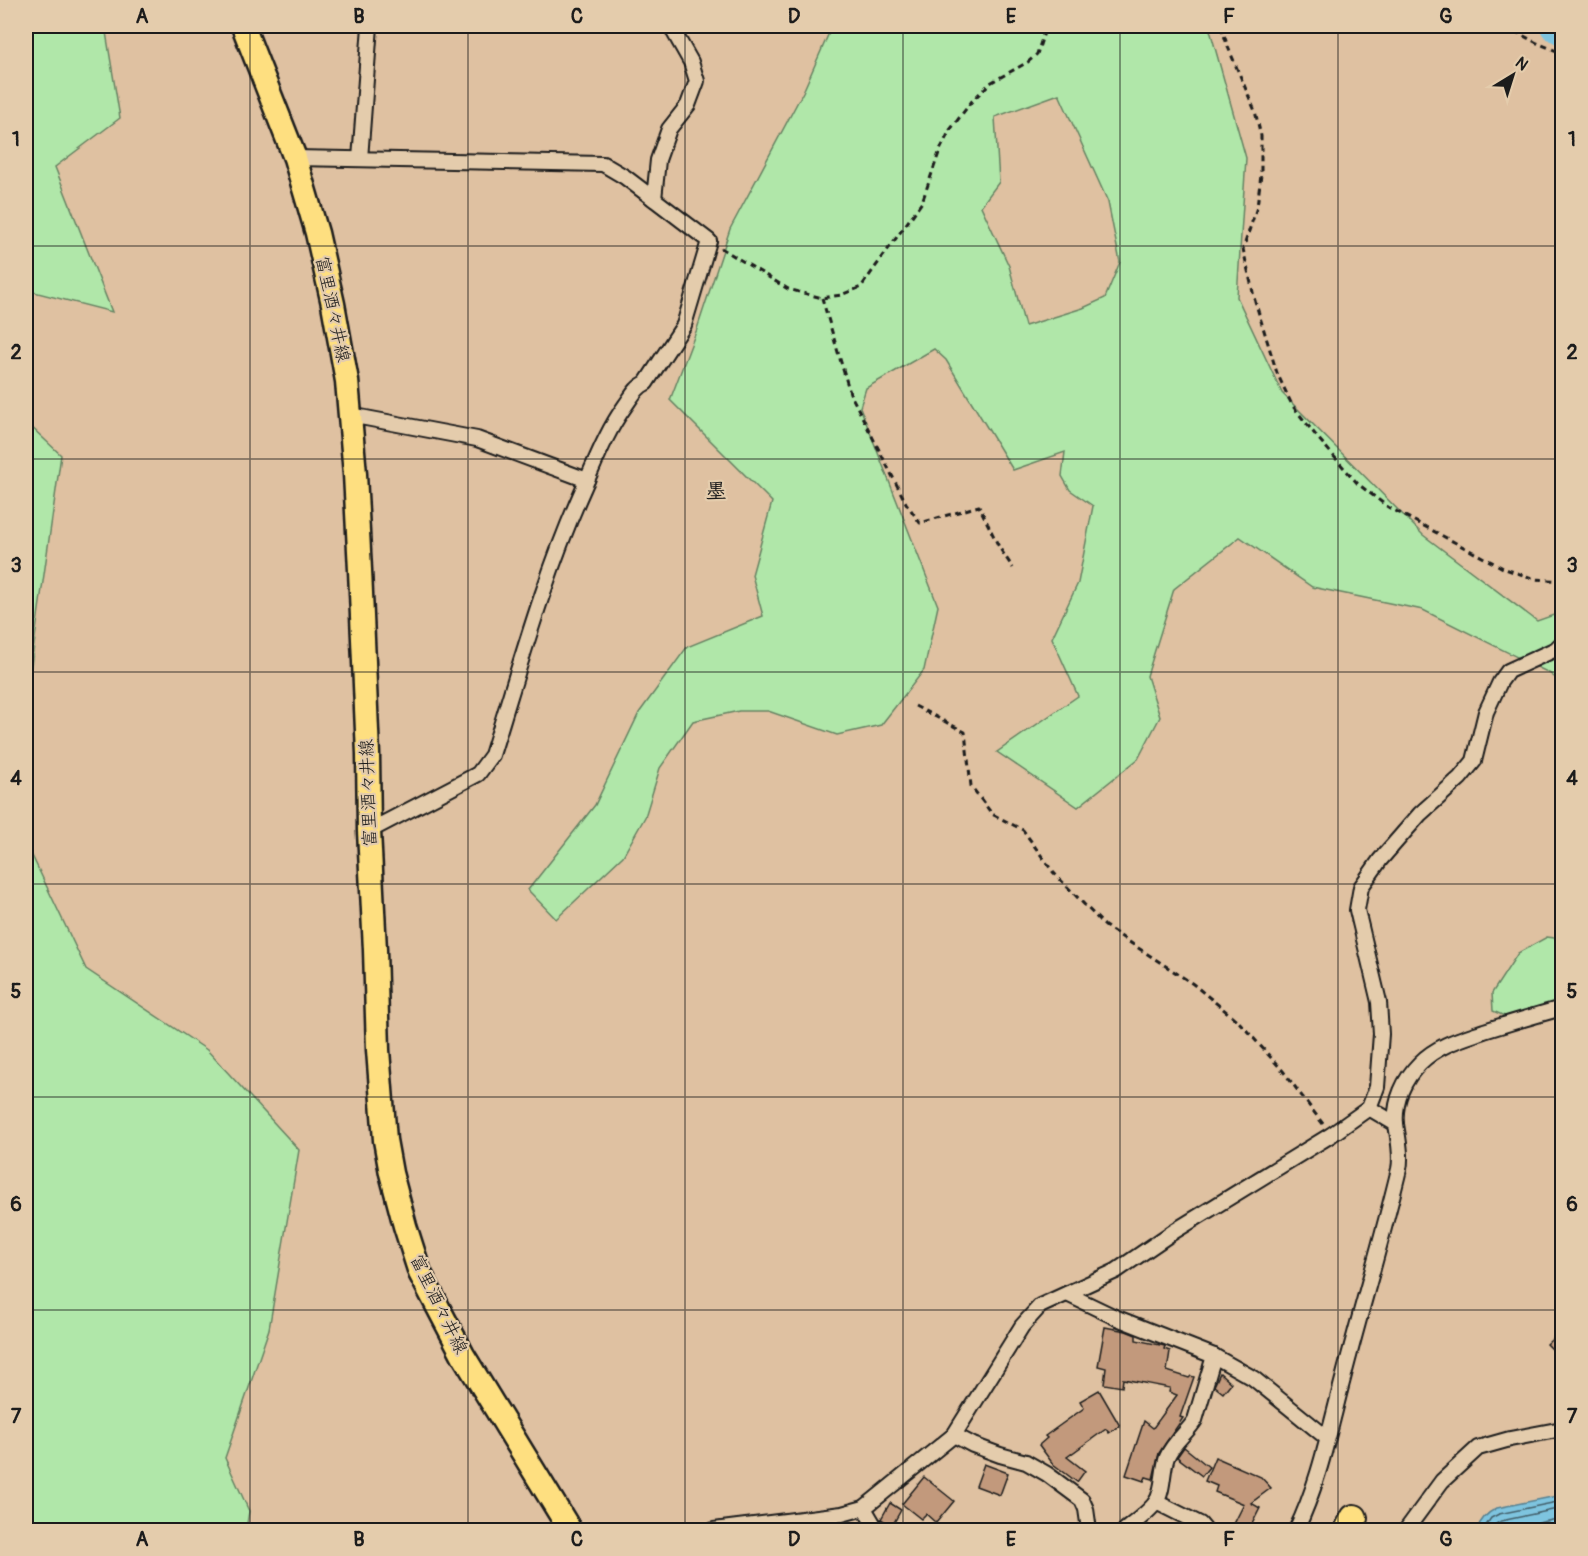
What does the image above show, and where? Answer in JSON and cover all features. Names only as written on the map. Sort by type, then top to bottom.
[{"type":"main road","name":"富里酒々井線","points":[[243,26],[295,158],[317,233],[347,381],[360,570],[378,1050],[385,1140],[391,1173],[420,1273],[463,1355],[570,1530]]},
{"type":"street","points":[[360,159],[369,26]]},
{"type":"street","points":[[654,199],[658,160],[669,129],[688,105],[697,81],[691,62],[674,32],[674,26]]},
{"type":"street","points":[[295,158],[603,164],[625,177],[709,241],[684,325],[646,383],[639,386],[620,413],[604,441],[568,523],[540,599],[492,755],[478,774],[369,831]]},
{"type":"street","points":[[350,415],[477,439],[587,480]]},
{"type":"street","points":[[714,1530],[842,1514],[864,1508],[954,1435],[1022,1326],[1040,1306],[1116,1271],[1173,1232],[1331,1135],[1369,1108],[1377,1087],[1381,1034],[1379,1002],[1357,910],[1361,887],[1380,860],[1420,814],[1460,778],[1474,762],[1486,712],[1500,682],[1508,671],[1556,649],[1563,643]]},
{"type":"street","points":[[1296,1530],[1308,1503],[1327,1438],[1400,1166],[1396,1112],[1403,1086],[1420,1063],[1434,1050],[1472,1035],[1563,1008]]},
{"type":"street","points":[[1369,1108],[1396,1124]]},
{"type":"street","points":[[1067,1294],[1117,1318],[1214,1356],[1253,1377],[1327,1438]]},
{"type":"street","points":[[1125,1530],[1156,1502],[1167,1457],[1174,1443],[1195,1420],[1214,1356]]},
{"type":"street","points":[[1406,1530],[1442,1481],[1478,1448],[1510,1439],[1563,1429]]},
{"type":"street","points":[[954,1435],[982,1449],[1026,1462],[1047,1474],[1082,1500],[1086,1509],[1089,1530]]},
{"type":"street","points":[[1156,1502],[1200,1524],[1205,1530]]},
{"type":"street","points":[[864,1508],[877,1530]]},
{"type":"path","points":[[709,241],[788,289],[822,298],[841,295],[861,287],[922,202],[940,150],[950,130],[972,101],[990,83],[1028,62],[1037,54],[1046,26]]},
{"type":"path","points":[[1221,26],[1256,111],[1261,136],[1261,175],[1257,207],[1243,249],[1255,301],[1277,373],[1292,405],[1358,484],[1388,507],[1504,569],[1535,579],[1563,581]]},
{"type":"path","points":[[1505,26],[1537,43],[1563,53]]},
{"type":"path","points":[[822,298],[850,393],[906,502],[920,523],[979,506],[999,547],[1014,568]]},
{"type":"path","points":[[915,706],[965,732],[971,786],[992,813],[1023,830],[1053,872],[1105,926],[1193,984],[1239,1022],[1284,1071],[1331,1135]]},
{"type":"green space","points":[[26,26],[105,26],[120,118],[55,167],[112,312],[26,290]]},
{"type":"green space","points":[[832,26],[1211,26],[1210,30],[1246,158],[1237,297],[1282,393],[1423,535],[1537,621],[1562,612],[1562,683],[1549,673],[1423,610],[1312,587],[1240,537],[1174,589],[1147,676],[1160,717],[1138,759],[1078,807],[997,752],[1078,696],[1052,638],[1078,583],[1093,506],[1070,490],[1062,476],[1065,452],[1013,470],[946,360],[934,349],[866,388],[860,407],[938,606],[924,670],[881,725],[837,735],[768,711],[739,711],[693,721],[660,768],[645,817],[623,856],[556,919],[528,890],[595,805],[639,713],[687,647],[763,616],[752,575],[772,502],[670,400],[697,329],[730,229],[803,92]],"holes":[[[1059,94],[1108,202],[1120,262],[1105,298],[1083,308],[1025,326],[1009,266],[981,206],[999,182],[995,117]]]},
{"type":"green space","points":[[26,422],[61,455],[28,687],[26,688]]},
{"type":"green space","points":[[26,843],[86,969],[207,1050],[299,1150],[269,1329],[225,1458],[249,1511],[246,1530],[26,1530]]},
{"type":"green space","points":[[1547,937],[1562,939],[1562,1002],[1509,1018],[1493,1011],[1492,993],[1518,953]]},
{"type":"water","points":[[1562,1495],[1562,1530],[1477,1530],[1484,1517],[1497,1508]]},
{"type":"building","points":[[1105,1327],[1136,1335],[1136,1340],[1165,1346],[1164,1349],[1170,1351],[1167,1371],[1189,1378],[1194,1377],[1180,1417],[1183,1418],[1159,1453],[1153,1479],[1146,1477],[1144,1481],[1126,1475],[1144,1421],[1153,1428],[1177,1395],[1169,1392],[1170,1388],[1123,1379],[1122,1387],[1104,1384],[1106,1368],[1098,1366]]},
{"type":"building","points":[[1563,1329],[1563,1360],[1547,1344]]},
{"type":"building","points":[[1220,1373],[1231,1383],[1223,1393],[1214,1386]]},
{"type":"building","points":[[1099,1390],[1120,1426],[1109,1433],[1106,1429],[1067,1457],[1085,1471],[1077,1482],[1053,1464],[1039,1445],[1047,1438],[1045,1436],[1084,1408],[1080,1401]]},
{"type":"building","points":[[1184,1447],[1209,1467],[1202,1476],[1177,1457]]},
{"type":"building","points":[[1215,1457],[1261,1477],[1271,1488],[1251,1503],[1260,1508],[1249,1530],[1233,1526],[1244,1504],[1215,1492],[1217,1486],[1205,1481]]},
{"type":"building","points":[[984,1464],[1008,1473],[1000,1495],[976,1486]]},
{"type":"building","points":[[924,1477],[954,1501],[936,1523],[926,1514],[921,1519],[902,1504]]},
{"type":"building","points":[[890,1503],[901,1510],[892,1526],[881,1519]]},
{"type":"waterway","points":[[1555,26],[1562,30]]},
{"type":"district","name":"墨","points":[[716,491]]}]
